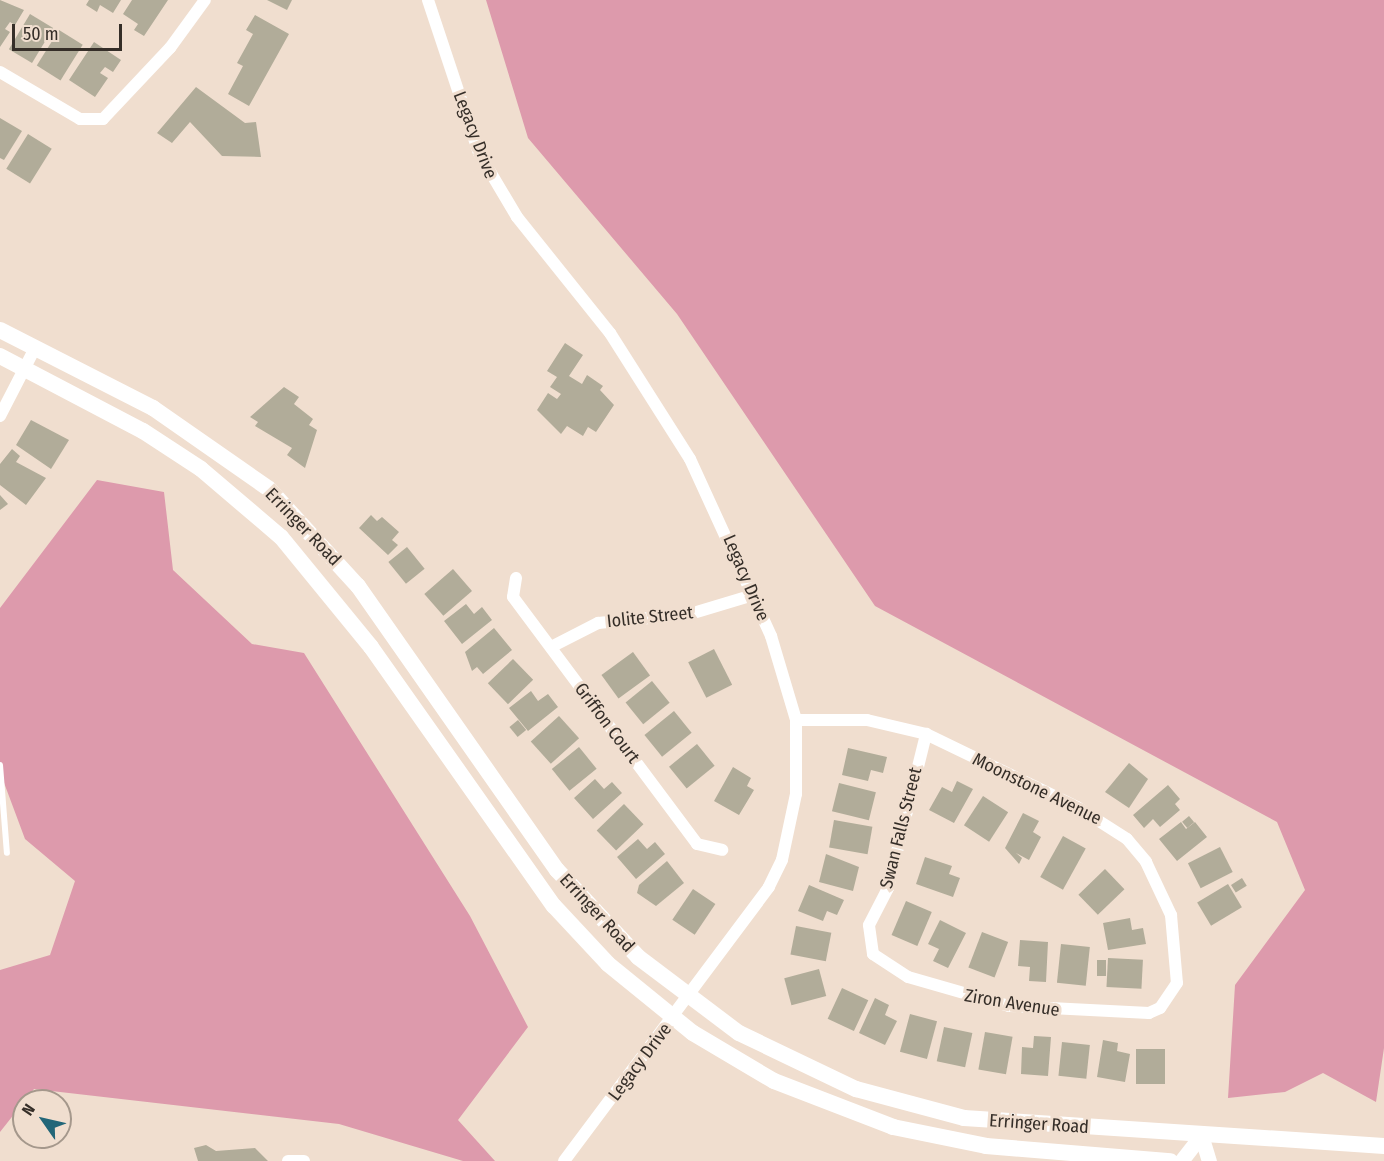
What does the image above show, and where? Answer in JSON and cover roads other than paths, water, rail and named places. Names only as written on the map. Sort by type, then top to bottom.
[{"type":"main road","name":"Erringer Road","points":[[0,330],[153,408],[268,489],[358,586],[557,870],[630,949],[688,998],[798,1065],[920,1109],[1028,1125],[1384,1146]]},
{"type":"main road","name":"Erringer Road","points":[[0,356],[172,450],[280,537],[371,647],[554,906],[608,964],[673,1018],[774,1081],[893,1127],[986,1146],[1170,1161]]},
{"type":"street","points":[[0,72],[80,119],[112,114],[205,0]]},
{"type":"street","name":"Legacy Drive","points":[[428,0],[479,153],[496,187],[652,395],[690,459],[753,595],[796,720],[796,794],[782,860],[752,912],[564,1161]]},
{"type":"street","points":[[0,416],[34,348]]},
{"type":"street","name":"Griffon Court","points":[[516,578],[513,597],[697,844],[722,850]]},
{"type":"street","name":"Iolite Street","points":[[551,648],[598,623],[690,614],[753,595]]},
{"type":"street","name":"Moonstone Avenue","points":[[796,720],[867,720],[926,735],[1103,821],[1146,862],[1172,915],[1176,944],[1177,982],[1160,1008]]},
{"type":"street","name":"Swan Falls Street","points":[[873,954],[869,924],[888,888],[926,735]]},
{"type":"street","name":"Ziron Avenue","points":[[873,954],[908,977],[1009,1006],[1127,1013],[1160,1008]]},
{"type":"street","points":[[1181,1161],[1201,1135]]},
{"type":"street","points":[[1201,1135],[1209,1161]]},
{"type":"street","points":[[288,1161],[304,1161]]},
{"type":"lane","points":[[0,765],[7,853]]}]
